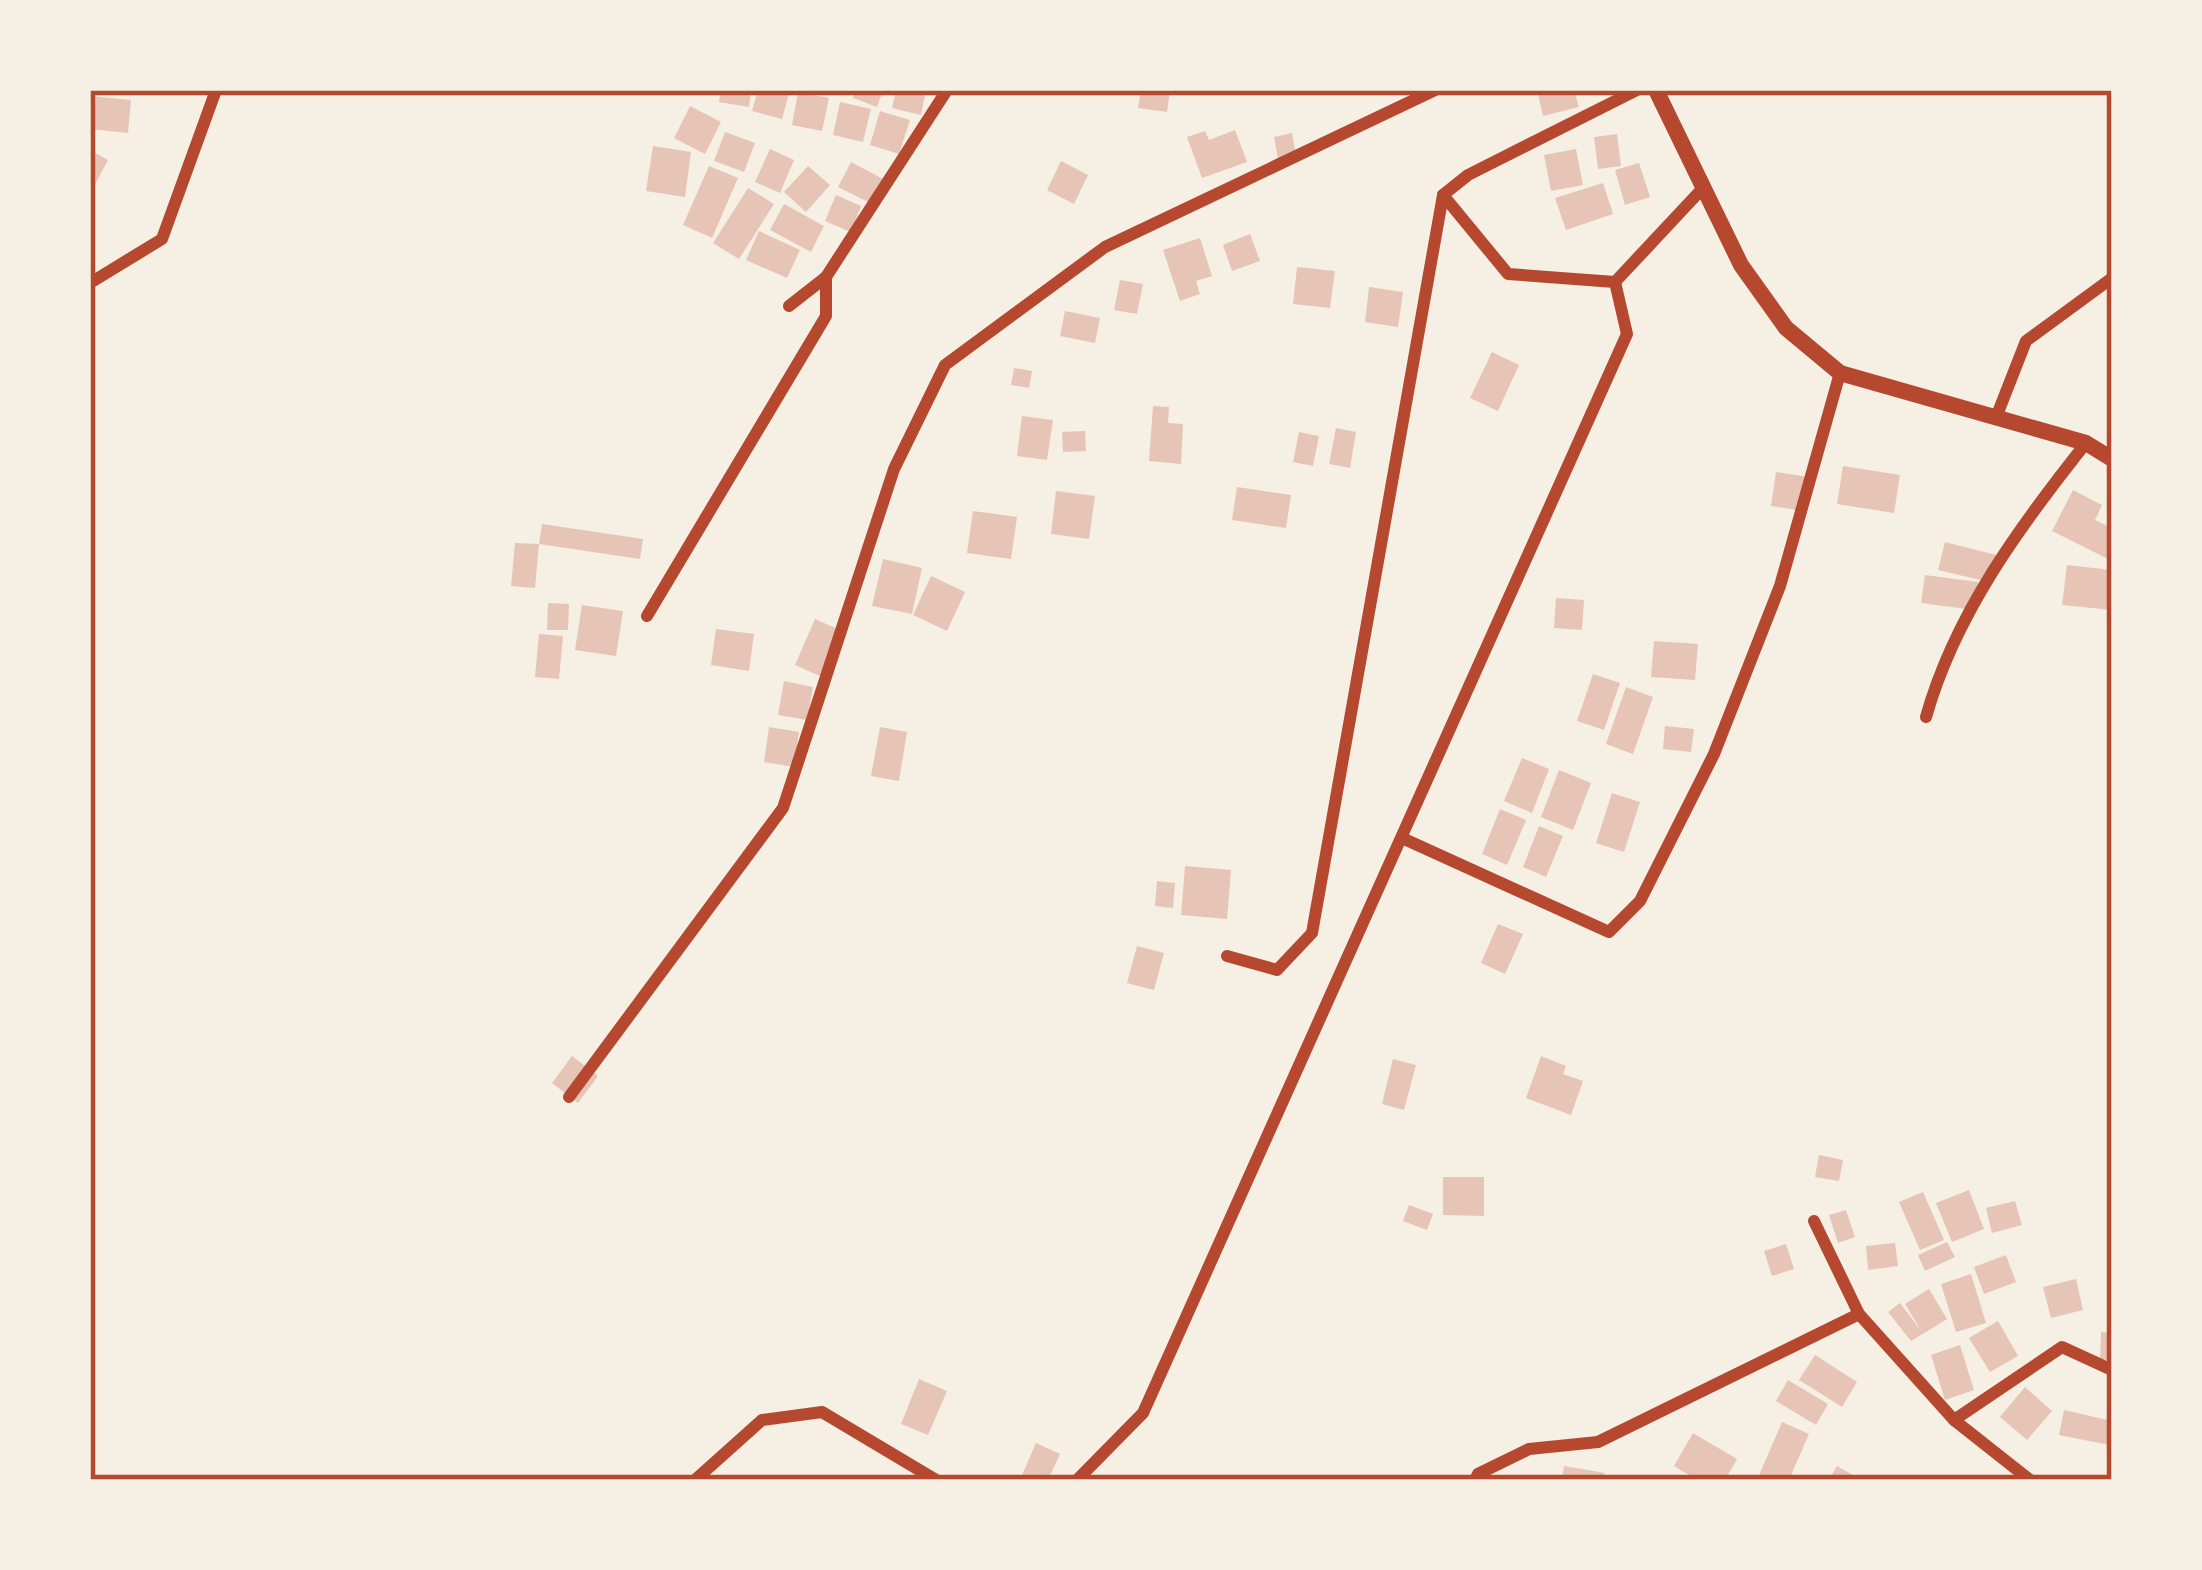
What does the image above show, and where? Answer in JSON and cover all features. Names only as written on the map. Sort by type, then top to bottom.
[{"type":"main road","points":[[1656,90],[1741,265],[1786,328],[1840,373],[2086,442],[2112,459]]},
{"type":"street","points":[[90,283],[162,239],[216,90]]},
{"type":"street","points":[[789,306],[826,278],[947,90]]},
{"type":"street","points":[[569,1097],[783,808],[895,470],[945,365],[1105,247],[1435,90]]},
{"type":"street","points":[[1227,956],[1277,970],[1312,933],[1443,194],[1468,175],[1637,90]]},
{"type":"street","points":[[1615,282],[1702,189]]},
{"type":"street","points":[[1443,194],[1508,274],[1615,282]]},
{"type":"street","points":[[646,616],[826,316],[826,278]]},
{"type":"street","points":[[1997,415],[2026,341],[2112,278]]},
{"type":"street","points":[[1077,1480],[1143,1413],[1402,838],[1627,334],[1615,282]]},
{"type":"street","points":[[1402,838],[1609,932],[1640,901],[1714,754],[1780,586],[1840,373]]},
{"type":"street","points":[[1926,717],[1940,667],[2018,530],[2086,442]]},
{"type":"street","points":[[1814,1221],[1859,1314],[1954,1420],[2030,1480]]},
{"type":"street","points":[[1474,1480],[1529,1449],[1598,1442],[1859,1314]]},
{"type":"street","points":[[1954,1420],[2062,1347],[2112,1370]]},
{"type":"street","points":[[695,1480],[762,1420],[822,1412],[937,1480]]},
{"type":"building","points":[[721,90],[751,90],[749,107],[719,102]]},
{"type":"building","points":[[758,90],[790,90],[782,119],[752,111]]},
{"type":"building","points":[[856,90],[883,90],[877,107],[853,98]]},
{"type":"building","points":[[896,90],[926,90],[921,115],[892,108]]},
{"type":"building","points":[[1141,90],[1170,90],[1167,112],[1138,108]]},
{"type":"building","points":[[1537,90],[1574,90],[1579,107],[1543,116]]},
{"type":"building","points":[[798,92],[829,98],[822,131],[792,125]]},
{"type":"building","points":[[91,96],[131,100],[128,133],[90,129]]},
{"type":"building","points":[[840,102],[871,109],[863,142],[833,135]]},
{"type":"building","points":[[690,106],[721,122],[705,154],[674,138]]},
{"type":"building","points":[[880,111],[910,120],[899,154],[870,145]]},
{"type":"building","points":[[1235,130],[1247,162],[1202,178],[1187,137],[1205,131],[1209,140]]},
{"type":"building","points":[[725,132],[755,143],[744,172],[714,161]]},
{"type":"building","points":[[1292,133],[1296,156],[1278,159],[1274,137]]},
{"type":"building","points":[[1617,134],[1621,166],[1598,169],[1594,137]]},
{"type":"building","points":[[653,146],[691,152],[685,197],[646,191]]},
{"type":"building","points":[[770,149],[794,160],[780,193],[755,182]]},
{"type":"building","points":[[1576,149],[1583,185],[1551,191],[1544,155]]},
{"type":"building","points":[[90,150],[108,160],[90,194]]},
{"type":"building","points":[[1061,161],[1088,175],[1074,204],[1047,190]]},
{"type":"building","points":[[851,162],[883,179],[870,203],[838,187]]},
{"type":"building","points":[[1639,163],[1650,197],[1625,205],[1615,170]]},
{"type":"building","points":[[709,166],[738,178],[712,238],[683,225]]},
{"type":"building","points":[[808,166],[830,185],[806,212],[784,192]]},
{"type":"building","points":[[1603,183],[1613,214],[1566,230],[1555,198]]},
{"type":"building","points":[[748,188],[774,204],[739,259],[713,243]]},
{"type":"building","points":[[836,195],[861,206],[851,232],[825,221]]},
{"type":"building","points":[[784,204],[824,226],[811,252],[770,230]]},
{"type":"building","points":[[759,231],[800,250],[787,278],[746,260]]},
{"type":"building","points":[[1250,234],[1260,261],[1232,271],[1223,245]]},
{"type":"building","points":[[1200,238],[1212,276],[1196,281],[1200,294],[1180,301],[1163,250]]},
{"type":"building","points":[[1297,267],[1335,271],[1330,308],[1293,304]]},
{"type":"building","points":[[1120,280],[1143,284],[1137,314],[1114,310]]},
{"type":"building","points":[[1369,287],[1403,292],[1398,327],[1365,322]]},
{"type":"building","points":[[1065,311],[1100,318],[1095,343],[1060,336]]},
{"type":"building","points":[[1492,352],[1519,365],[1498,411],[1470,398]]},
{"type":"building","points":[[1014,368],[1032,371],[1029,388],[1011,385]]},
{"type":"building","points":[[1153,406],[1169,407],[1168,423],[1183,424],[1181,464],[1149,461]]},
{"type":"building","points":[[1022,416],[1053,420],[1047,460],[1017,456]]},
{"type":"building","points":[[1336,428],[1356,432],[1350,468],[1329,464]]},
{"type":"building","points":[[1085,431],[1086,451],[1063,452],[1062,432]]},
{"type":"building","points":[[1299,432],[1319,436],[1313,466],[1293,462]]},
{"type":"building","points":[[1843,466],[1900,475],[1894,513],[1837,504]]},
{"type":"building","points":[[1776,472],[1809,477],[1804,511],[1771,506]]},
{"type":"building","points":[[1237,487],[1291,495],[1286,528],[1232,520]]},
{"type":"building","points":[[2073,490],[2102,505],[2095,520],[2112,528],[2112,561],[2052,531]]},
{"type":"building","points":[[1056,491],[1095,496],[1089,539],[1051,534]]},
{"type":"building","points":[[973,511],[1017,517],[1011,559],[967,553]]},
{"type":"building","points":[[542,524],[643,539],[640,559],[539,544]]},
{"type":"building","points":[[1945,542],[1996,555],[1989,582],[1938,570]]},
{"type":"building","points":[[515,543],[539,544],[535,588],[511,586]]},
{"type":"building","points":[[883,559],[922,568],[912,614],[872,606]]},
{"type":"building","points":[[2067,565],[2112,570],[2112,610],[2062,605]]},
{"type":"building","points":[[1925,575],[1978,582],[1974,610],[1921,603]]},
{"type":"building","points":[[931,576],[965,592],[947,631],[913,615]]},
{"type":"building","points":[[1556,598],[1584,600],[1582,630],[1554,628]]},
{"type":"building","points":[[548,603],[569,604],[568,630],[547,630]]},
{"type":"building","points":[[582,605],[623,611],[616,656],[575,650]]},
{"type":"building","points":[[815,619],[842,631],[822,677],[795,665]]},
{"type":"building","points":[[716,629],[754,634],[749,671],[711,665]]},
{"type":"building","points":[[539,634],[563,636],[559,679],[535,677]]},
{"type":"building","points":[[1654,641],[1698,644],[1695,680],[1651,677]]},
{"type":"building","points":[[1593,674],[1620,683],[1604,730],[1577,721]]},
{"type":"building","points":[[784,681],[813,687],[807,720],[778,715]]},
{"type":"building","points":[[1626,687],[1653,697],[1633,754],[1606,744]]},
{"type":"building","points":[[1665,726],[1694,729],[1691,752],[1663,749]]},
{"type":"building","points":[[769,727],[799,732],[794,767],[764,762]]},
{"type":"building","points":[[880,727],[907,732],[899,781],[871,776]]},
{"type":"building","points":[[1522,758],[1549,769],[1532,813],[1504,801]]},
{"type":"building","points":[[1559,770],[1591,783],[1573,830],[1541,817]]},
{"type":"building","points":[[1612,793],[1640,802],[1624,852],[1596,843]]},
{"type":"building","points":[[1500,809],[1526,820],[1507,865],[1482,854]]},
{"type":"building","points":[[1539,826],[1563,836],[1546,877],[1523,867]]},
{"type":"building","points":[[1185,866],[1231,870],[1227,919],[1181,915]]},
{"type":"building","points":[[1157,881],[1175,883],[1173,908],[1155,906]]},
{"type":"building","points":[[1498,924],[1523,934],[1505,974],[1481,963]]},
{"type":"building","points":[[1137,946],[1164,953],[1154,990],[1127,983]]},
{"type":"building","points":[[572,1056],[598,1076],[578,1103],[552,1083]]},
{"type":"building","points":[[1541,1056],[1566,1066],[1563,1074],[1583,1081],[1571,1115],[1526,1098]]},
{"type":"building","points":[[1393,1059],[1416,1065],[1404,1110],[1382,1104]]},
{"type":"building","points":[[1819,1155],[1843,1160],[1839,1181],[1815,1177]]},
{"type":"building","points":[[1443,1177],[1484,1177],[1484,1216],[1443,1215]]},
{"type":"building","points":[[1969,1190],[1984,1229],[1952,1242],[1936,1203]]},
{"type":"building","points":[[1923,1192],[1944,1240],[1920,1250],[1899,1202]]},
{"type":"building","points":[[2015,1201],[2022,1225],[1992,1233],[1986,1208]]},
{"type":"building","points":[[1409,1205],[1433,1214],[1427,1230],[1403,1221]]},
{"type":"building","points":[[1846,1210],[1855,1237],[1838,1243],[1829,1215]]},
{"type":"building","points":[[1947,1242],[1955,1257],[1925,1271],[1918,1255]]},
{"type":"building","points":[[1895,1243],[1898,1266],[1868,1270],[1866,1246]]},
{"type":"building","points":[[1786,1244],[1794,1269],[1772,1276],[1764,1251]]},
{"type":"building","points":[[2006,1255],[2016,1282],[1984,1294],[1974,1267]]},
{"type":"building","points":[[1971,1274],[1986,1323],[1956,1332],[1941,1284]]},
{"type":"building","points":[[2076,1279],[2083,1310],[2051,1318],[2043,1287]]},
{"type":"building","points":[[1929,1289],[1947,1319],[1911,1341],[1888,1312],[1900,1303],[1922,1332],[1905,1304]]},
{"type":"building","points":[[1998,1321],[2018,1356],[1990,1372],[1969,1338]]},
{"type":"building","points":[[2101,1332],[2112,1333],[2112,1360],[2100,1360]]},
{"type":"building","points":[[1960,1345],[1974,1390],[1945,1400],[1931,1355]]},
{"type":"building","points":[[1815,1355],[1857,1382],[1842,1407],[1799,1380]]},
{"type":"building","points":[[919,1379],[947,1391],[928,1435],[901,1424]]},
{"type":"building","points":[[1788,1380],[1828,1404],[1816,1425],[1776,1401]]},
{"type":"building","points":[[2025,1387],[2052,1411],[2027,1440],[2000,1417]]},
{"type":"building","points":[[2064,1410],[2112,1421],[2109,1445],[2059,1435]]},
{"type":"building","points":[[1782,1422],[1809,1434],[1789,1480],[1757,1480]]},
{"type":"building","points":[[1693,1433],[1737,1459],[1725,1480],[1697,1480],[1674,1466]]},
{"type":"building","points":[[1036,1443],[1060,1454],[1048,1480],[1020,1480]]},
{"type":"building","points":[[1564,1466],[1605,1473],[1603,1480],[1562,1480]]},
{"type":"building","points":[[1837,1466],[1862,1480],[1829,1480]]}]
